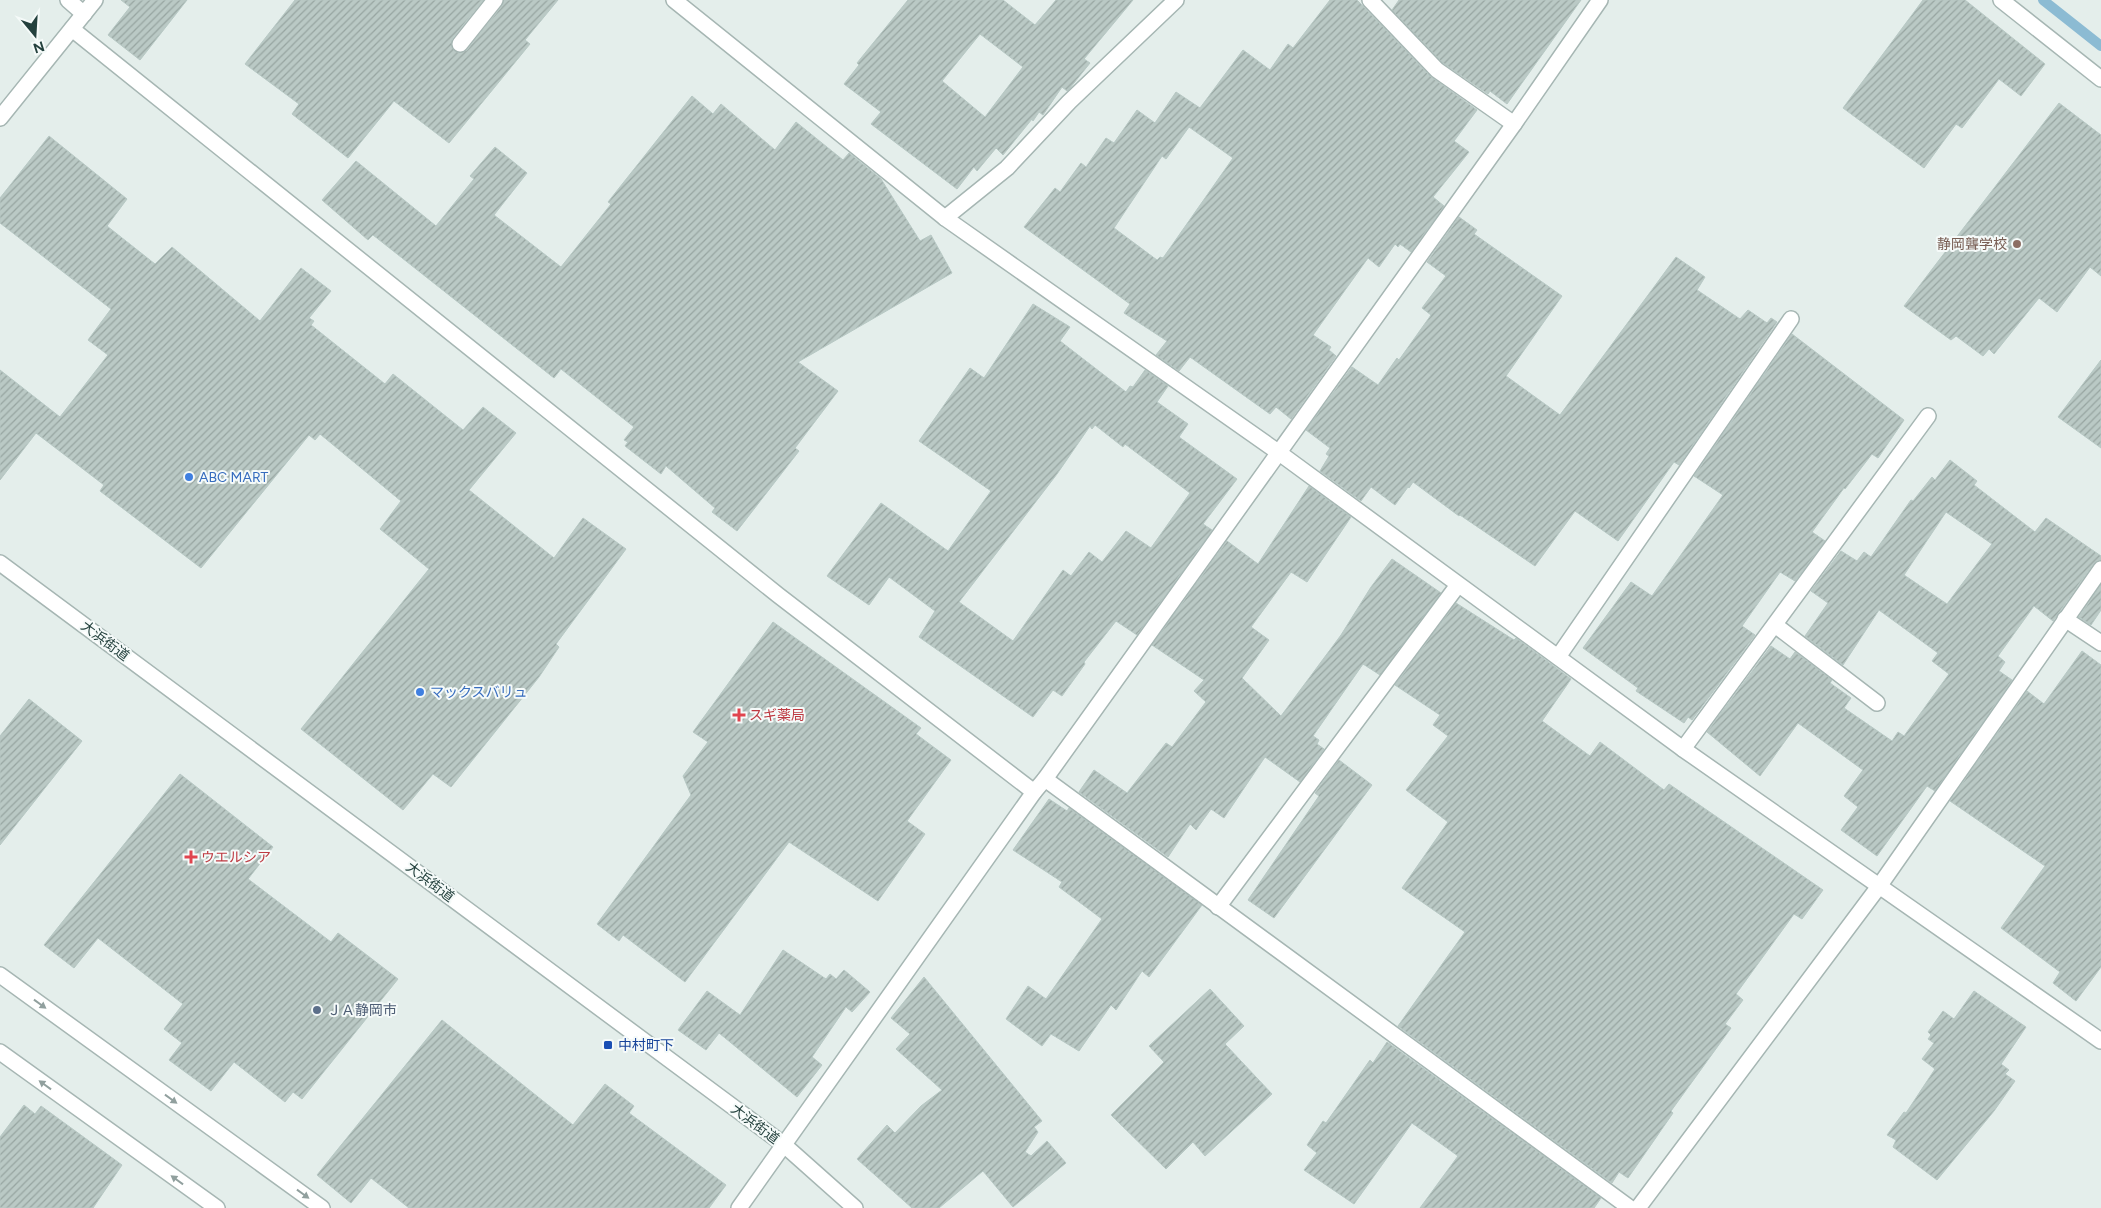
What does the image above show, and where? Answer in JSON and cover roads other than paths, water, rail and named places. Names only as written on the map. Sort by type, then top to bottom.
[{"type":"street","points":[[68,0],[84,14]]},
{"type":"street","points":[[1,116],[95,0]]},
{"type":"street","points":[[460,44],[495,0]]},
{"type":"street","points":[[674,0],[945,218],[1278,452],[1683,749],[2101,1041]]},
{"type":"street","points":[[945,218],[1007,168],[1070,102],[1176,0]]},
{"type":"street","points":[[1370,0],[1437,70],[1514,124]]},
{"type":"street","points":[[739,1208],[1034,792],[1514,124],[1600,0]]},
{"type":"street","points":[[2001,0],[2101,79]]},
{"type":"street","points":[[72,29],[778,595],[1034,792]]},
{"type":"street","points":[[1558,657],[1791,319]]},
{"type":"street","points":[[1683,749],[1928,416]]},
{"type":"street","name":"大浜街道","points":[[0,563],[783,1144],[855,1208]]},
{"type":"street","points":[[1638,1208],[1880,885],[2101,569]]},
{"type":"street","points":[[1218,907],[1458,585]]},
{"type":"street","points":[[2065,619],[2101,643]]},
{"type":"street","points":[[1775,624],[1877,702]]},
{"type":"street","points":[[1045,779],[1630,1208]]},
{"type":"street","points":[[0,975],[322,1208]]},
{"type":"street","points":[[0,1052],[217,1208]]},
{"type":"waterway","points":[[2043,0],[2101,46]]},
{"type":"place","name":"静岡聾学校","points":[[2017,244]]},
{"type":"place","name":"ABC MART","points":[[189,477]]},
{"type":"place","name":"マックスバリュ","points":[[420,692]]},
{"type":"place","name":"スギ薬局","points":[[739,715]]},
{"type":"place","name":"ウエルシア","points":[[191,857]]},
{"type":"place","name":"ＪＡ静岡市","points":[[317,1010]]},
{"type":"place","name":"中村町下","points":[[608,1045]]}]
